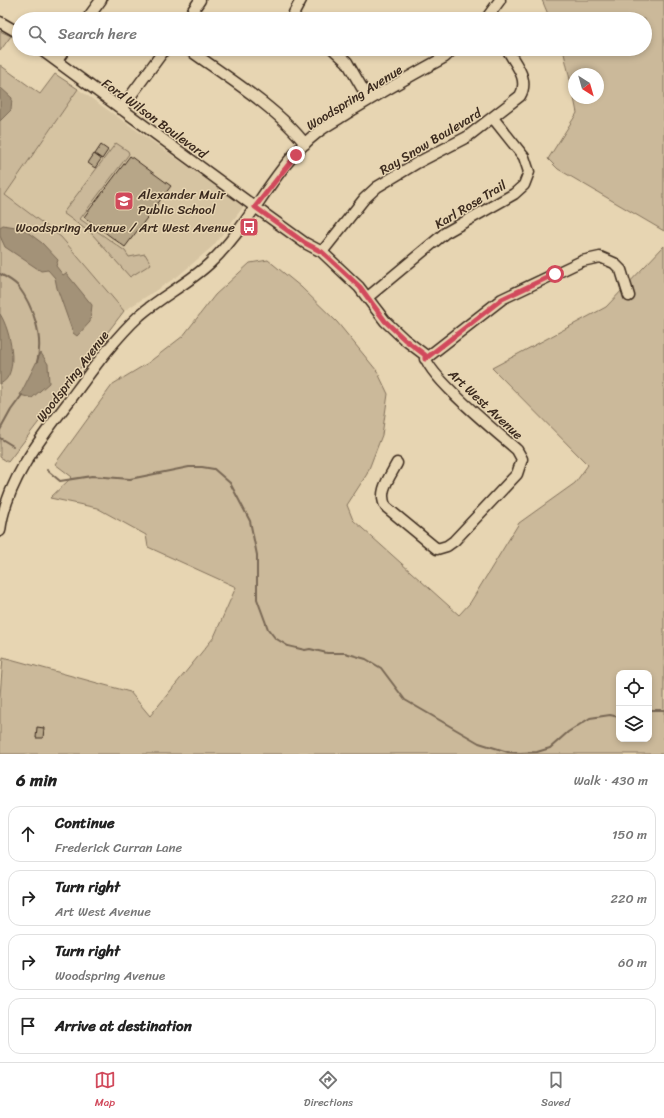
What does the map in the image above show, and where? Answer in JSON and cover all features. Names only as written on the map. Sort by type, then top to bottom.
[{"type":"street","points":[[192,12],[200,0]]},
{"type":"street","points":[[295,12],[301,0]]},
{"type":"street","points":[[491,12],[500,0]]},
{"type":"street","points":[[92,12],[99,1]]},
{"type":"street","points":[[0,22],[12,29]]},
{"type":"street","name":"Ford Wilson Boulevard","points":[[50,56],[255,207]]},
{"type":"street","points":[[57,61],[60,56]]},
{"type":"street","points":[[121,109],[160,56]]},
{"type":"street","points":[[197,56],[286,124],[305,144]]},
{"type":"street","points":[[340,56],[347,62],[369,100]]},
{"type":"street","name":"Woodspring Avenue","points":[[0,531],[1,519],[12,489],[36,445],[111,344],[142,314],[210,264],[231,240],[305,144],[319,132],[369,100],[445,56]]},
{"type":"street","name":"Ray Snow Boulevard","points":[[322,252],[364,199],[377,187],[467,136],[493,118],[520,96],[524,89],[522,75],[511,56]]},
{"type":"street","name":"Karl Rose Trail","points":[[368,297],[445,233],[514,194],[524,185],[529,172],[524,157],[493,118]]},
{"type":"street","name":"Art West Avenue","points":[[255,207],[305,243],[322,252],[368,297],[385,321],[404,339],[425,355],[425,359],[433,371],[447,387],[516,450],[522,459],[517,474],[454,541],[447,546],[437,549],[386,507],[381,500],[383,489],[397,463]]},
{"type":"street","points":[[425,359],[502,299],[582,261],[600,257],[614,263],[621,270],[629,296]]},
{"type":"shaded area","points":[[542,0],[664,0],[664,231],[558,169],[548,159],[577,113],[575,104],[604,104],[604,68],[568,68],[568,71],[565,56],[652,56],[652,12],[547,12]]},
{"type":"shaded area","points":[[0,31],[11,36],[0,51]]},
{"type":"shaded area","points":[[0,65],[40,94],[55,74],[78,89],[5,195],[61,237],[124,311],[8,462],[0,457]]},
{"type":"shaded area","points":[[0,87],[12,98],[11,110],[0,121]]},
{"type":"shaded area","name":"Alexander Muir Public School","points":[[78,89],[244,206],[213,246],[178,276],[124,311],[61,237],[5,195]]},
{"type":"shaded area","points":[[116,143],[128,151],[129,154],[80,219],[125,251],[129,257],[145,254],[151,264],[130,277],[92,234],[63,213]]},
{"type":"shaded area","points":[[3,225],[22,228],[42,243],[58,260],[56,266],[63,275],[66,273],[92,305],[90,322],[77,336],[73,333],[57,288],[55,278],[48,270],[41,271],[5,247],[0,236],[0,227]]},
{"type":"shaded area","points":[[664,246],[664,754],[0,754],[0,696],[3,657],[130,692],[150,716],[214,637],[236,587],[148,547],[146,535],[97,508],[50,498],[72,477],[55,464],[113,384],[148,363],[183,336],[215,295],[250,263],[268,260],[301,287],[337,322],[377,371],[388,394],[382,435],[367,474],[347,505],[353,520],[459,615],[470,603],[519,523],[575,483],[588,465],[492,368],[606,307]]},
{"type":"shaded area","points":[[0,314],[4,321],[10,340],[12,362],[6,379],[0,384]]},
{"type":"shaded area","points":[[41,353],[48,364],[49,383],[32,398],[20,395]]},
{"type":"building","points":[[101,145],[108,150],[102,159],[95,154]]},
{"type":"building","points":[[94,154],[101,159],[95,168],[88,163]]},
{"type":"building","points":[[130,156],[171,186],[125,247],[84,217]]},
{"type":"building","points":[[37,727],[44,728],[43,738],[36,738]]},
{"type":"waterway","points":[[0,274],[18,286],[32,312],[38,332],[39,352],[37,362]]},
{"type":"waterway","points":[[0,430],[11,410],[22,395]]},
{"type":"waterway","points":[[0,438],[13,446]]},
{"type":"waterway","points":[[47,470],[60,481],[92,476],[130,479],[189,467],[214,469],[230,483],[250,521],[257,555],[257,599],[268,629],[275,638],[288,646],[305,650],[310,649],[327,653],[345,653],[366,659],[381,668],[405,700],[479,743],[508,752],[537,752],[550,748],[568,732],[590,718],[610,715],[616,716]]},
{"type":"waterway","points":[[652,710],[664,710]]},
{"type":"place","name":"Alexander Muir Public School","points":[[124,201]]},
{"type":"place","name":"Woodspring Avenue / Art West Avenue","points":[[249,227]]},
{"type":"route","points":[[296,155],[255,207],[305,243],[322,252],[340,268],[360,287],[385,321],[404,339],[425,355],[425,359],[502,299],[555,274]]}]
